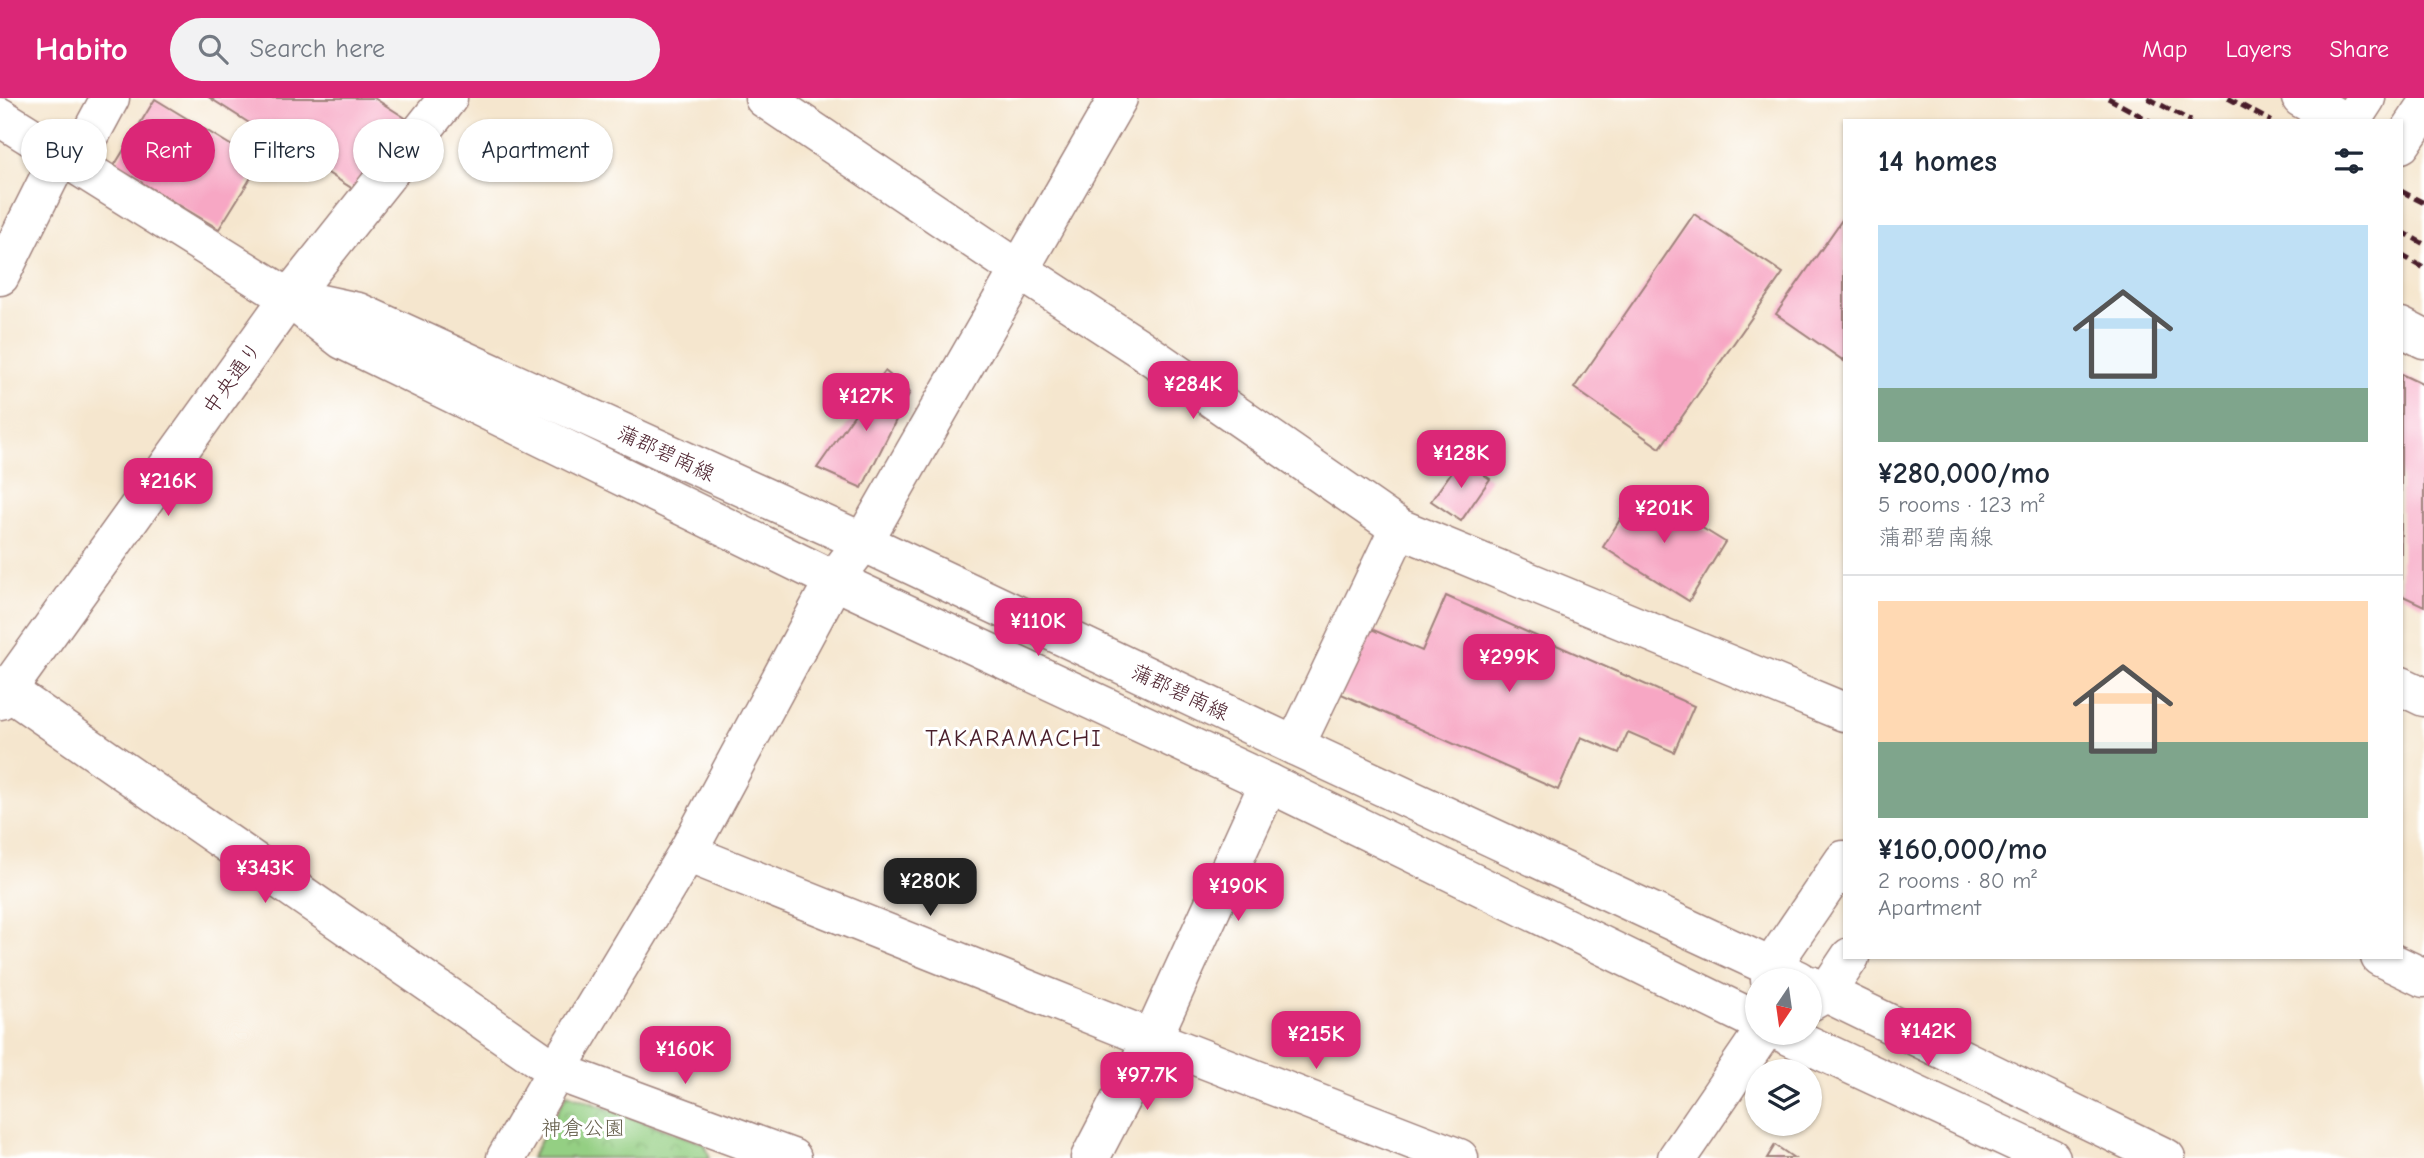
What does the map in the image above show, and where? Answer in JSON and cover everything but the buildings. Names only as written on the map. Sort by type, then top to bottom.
[{"type":"street","points":[[96,119],[110,98]]},
{"type":"street","points":[[764,98],[1018,270],[1141,349],[1399,528],[1843,712]]},
{"type":"street","points":[[506,1158],[687,853],[834,580],[863,542],[1118,98]]},
{"type":"street","points":[[2301,98],[2339,119]]},
{"type":"street","points":[[2352,119],[2366,98]]},
{"type":"street","name":"中央通り","points":[[4,695],[289,298],[441,101]]},
{"type":"street","name":"蒲郡碧南線","points":[[0,117],[21,130]]},
{"type":"street","points":[[0,276],[55,182]]},
{"type":"street","name":"蒲郡碧南線","points":[[105,182],[289,298],[343,340],[834,580],[1269,783],[1745,1015]]},
{"type":"street","name":"蒲郡碧南線","points":[[289,298],[358,312],[863,542],[1763,968]]},
{"type":"street","points":[[2403,328],[2424,339]]},
{"type":"street","points":[[1294,746],[1399,528]]},
{"type":"street","points":[[2403,687],[2424,696]]},
{"type":"street","points":[[4,695],[556,1071],[737,1148],[792,1158]]},
{"type":"street","points":[[1090,1158],[1152,1039],[1269,783]]},
{"type":"street","points":[[687,853],[1152,1039],[1459,1158]]},
{"type":"street","points":[[1803,968],[1843,863]]},
{"type":"street","points":[[1822,971],[1846,959]]},
{"type":"street","points":[[2384,959],[2424,978]]},
{"type":"street","name":"蒲郡碧南線","points":[[1822,996],[2166,1158]]},
{"type":"street","points":[[1677,1158],[1754,1045]]},
{"type":"street","points":[[1809,1045],[2051,1158]]},
{"type":"green space","name":"神倉公園","points":[[567,1094],[705,1144],[710,1158],[531,1158]]},
{"type":"railway","points":[[2108,98],[2146,119]]},
{"type":"railway","points":[[2148,98],[2187,119]]},
{"type":"railway","points":[[2228,98],[2267,119]]},
{"type":"railway","points":[[2403,192],[2424,203]]},
{"type":"railway","points":[[2403,232],[2424,244]]},
{"type":"railway","points":[[2403,256],[2424,268]]},
{"type":"district","name":"TAKARAMACHI","points":[[1014,738]]}]
